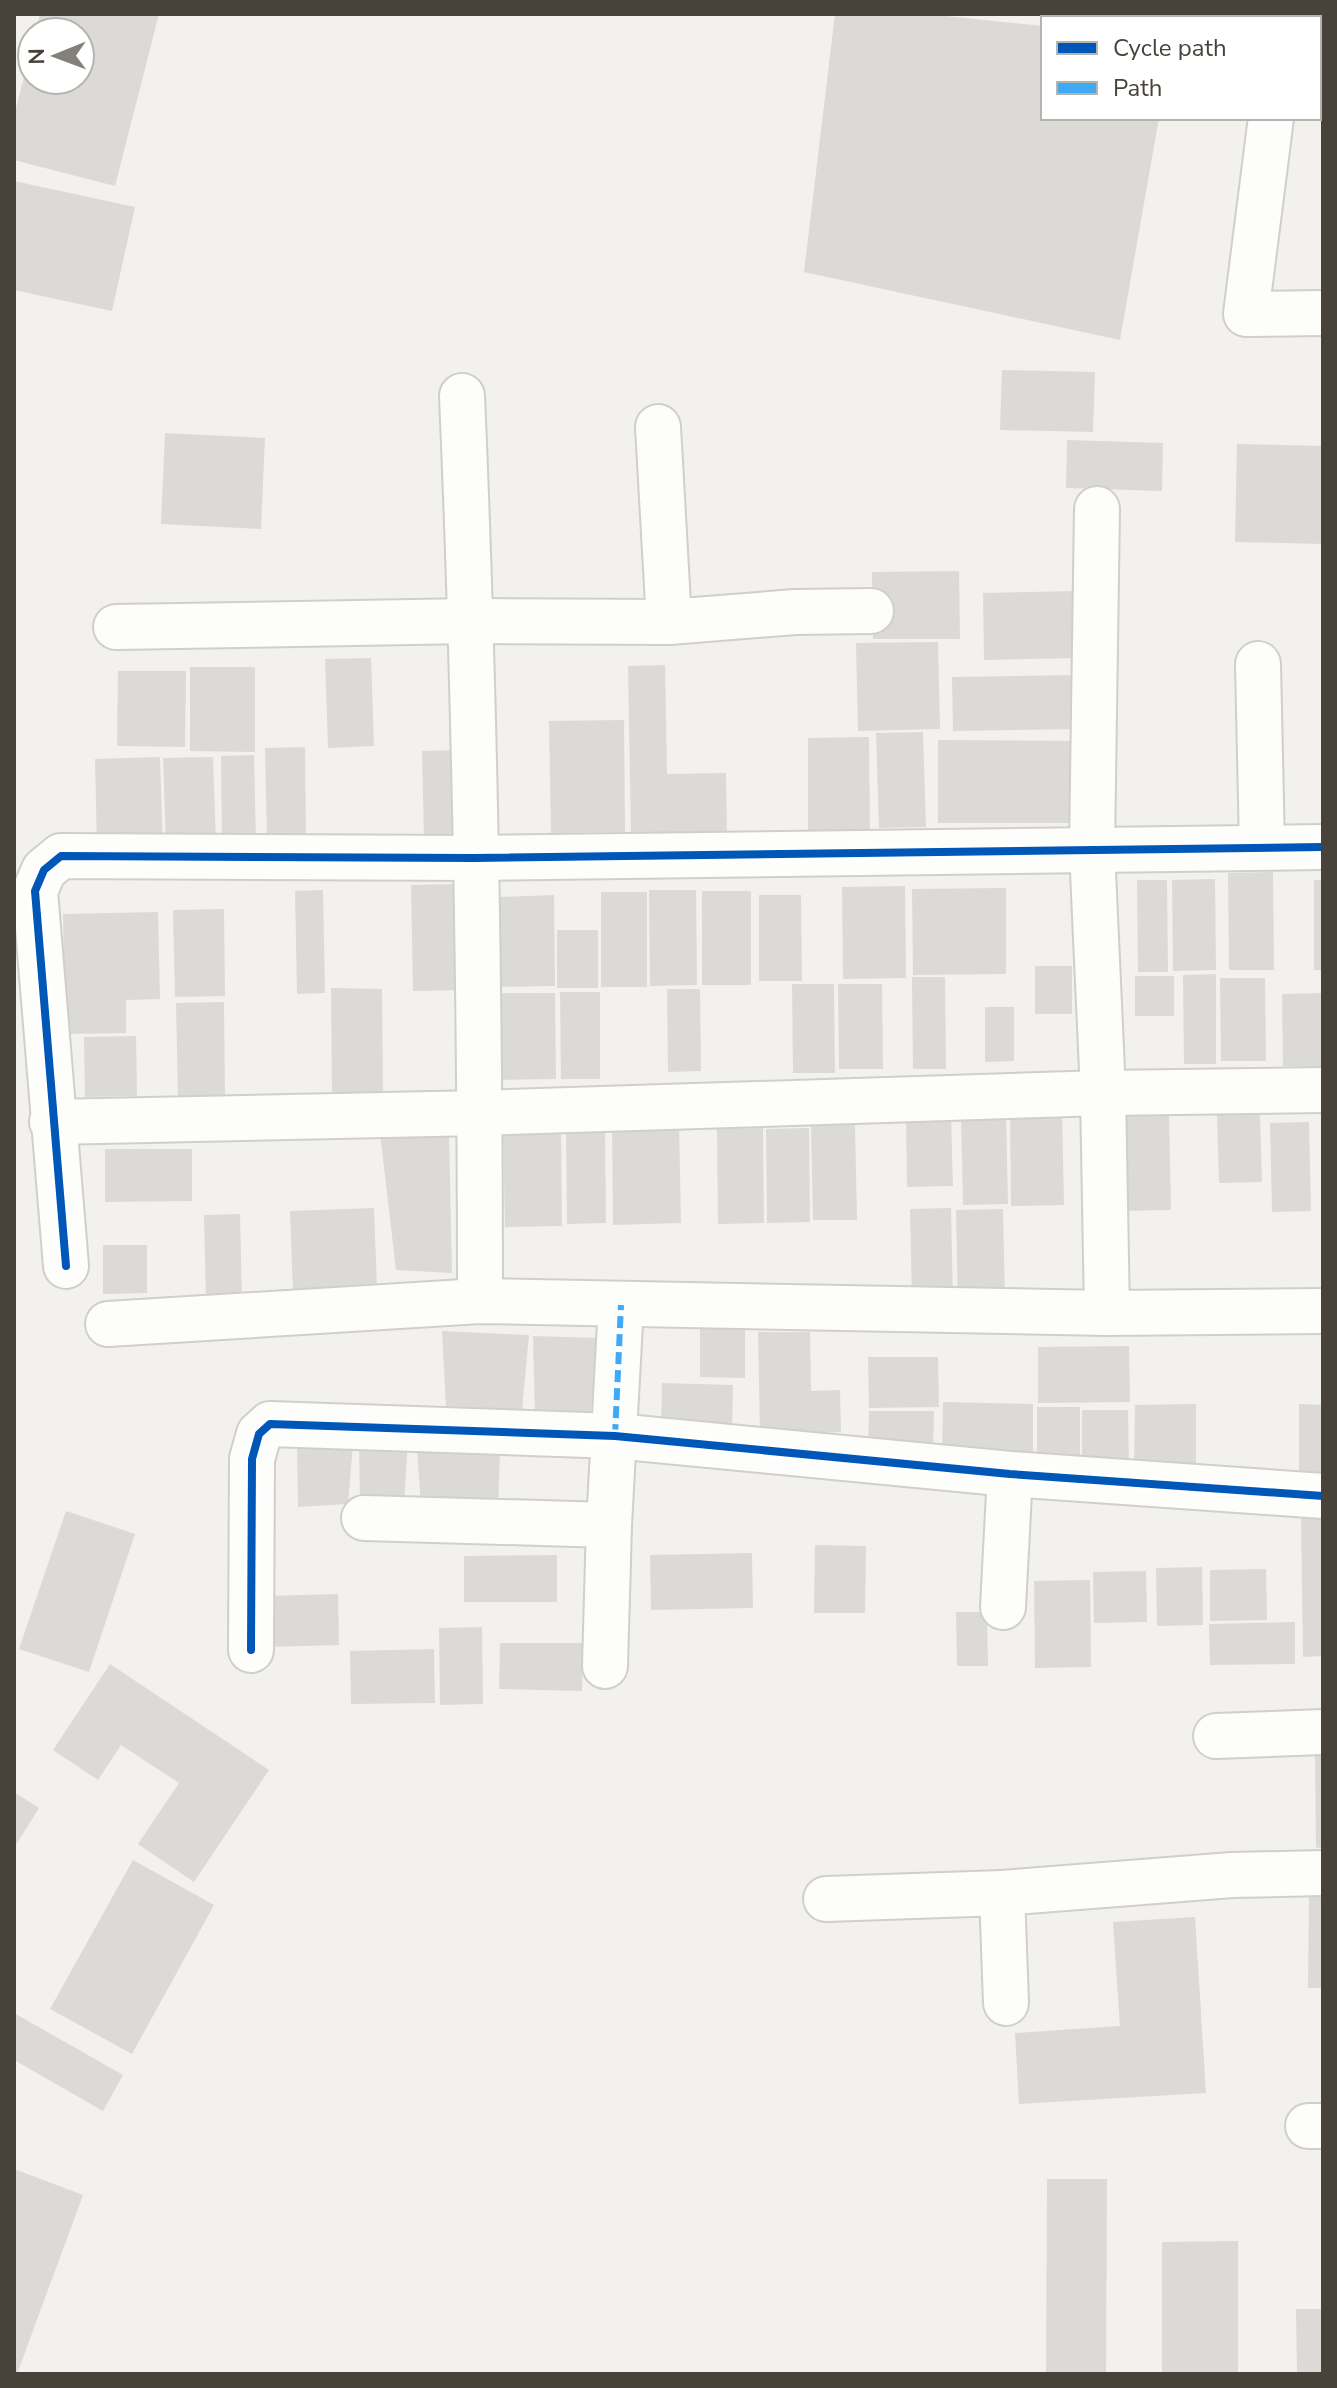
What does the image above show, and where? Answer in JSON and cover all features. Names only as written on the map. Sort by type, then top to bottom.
[{"type":"street","points":[[1271,120],[1246,314],[1323,313]]},
{"type":"street","points":[[462,396],[471,621],[480,1113],[480,1301]]},
{"type":"street","points":[[658,427],[669,622]]},
{"type":"street","points":[[1097,509],[1092,849],[1103,1093],[1107,1313]]},
{"type":"street","points":[[116,627],[471,621],[669,622],[795,612],[871,611]]},
{"type":"street","points":[[1258,664],[1262,847]]},
{"type":"street","points":[[66,1266],[35,891],[44,870],[61,856],[474,858],[1323,847]]},
{"type":"street","points":[[52,1122],[480,1113],[1103,1093],[1323,1090]]},
{"type":"street","points":[[108,1324],[480,1301],[1107,1313],[1323,1311]]},
{"type":"street","points":[[605,1666],[621,1305]]},
{"type":"street","points":[[251,1650],[252,1459],[259,1434],[270,1424],[615,1436],[1010,1474],[1323,1496]]},
{"type":"street","points":[[1003,1607],[1010,1474]]},
{"type":"street","points":[[364,1518],[609,1525]]},
{"type":"street","points":[[1216,1736],[1323,1732]]},
{"type":"street","points":[[826,1899],[1002,1893],[1206,1876],[1323,1873]]},
{"type":"street","points":[[1002,1893],[1006,2003]]},
{"type":"building","points":[[159,14],[115,186],[14,160],[14,116],[19,96],[96,96],[96,16],[40,16]]},
{"type":"building","points":[[835,14],[927,14],[1041,26],[1041,120],[1159,120],[1120,340],[804,272]]},
{"type":"building","points":[[14,181],[135,207],[112,311],[14,290]]},
{"type":"building","points":[[1002,370],[1095,372],[1093,432],[1000,430]]},
{"type":"building","points":[[165,433],[265,438],[261,529],[161,524]]},
{"type":"building","points":[[1067,440],[1163,443],[1162,491],[1066,488]]},
{"type":"building","points":[[1237,444],[1323,446],[1323,544],[1235,542]]},
{"type":"building","points":[[959,571],[960,639],[873,639],[872,572]]},
{"type":"building","points":[[1077,591],[1078,658],[984,660],[983,593]]},
{"type":"building","points":[[938,642],[940,729],[858,731],[856,643]]},
{"type":"building","points":[[371,658],[374,746],[328,748],[325,659]]},
{"type":"building","points":[[665,665],[667,774],[726,773],[727,834],[631,835],[628,666]]},
{"type":"building","points":[[190,667],[255,667],[255,752],[190,751]]},
{"type":"building","points":[[118,671],[186,671],[185,747],[117,746]]},
{"type":"building","points":[[1077,675],[1078,729],[953,731],[952,677]]},
{"type":"building","points":[[624,720],[625,832],[551,833],[549,721]]},
{"type":"building","points":[[923,732],[926,827],[879,828],[876,733]]},
{"type":"building","points":[[869,737],[870,831],[808,832],[808,738]]},
{"type":"building","points":[[938,740],[1081,741],[1081,823],[938,823]]},
{"type":"building","points":[[305,747],[306,839],[267,840],[265,748]]},
{"type":"building","points":[[459,750],[461,836],[424,837],[422,751]]},
{"type":"building","points":[[254,755],[256,844],[222,845],[221,756]]},
{"type":"building","points":[[160,757],[163,848],[97,850],[95,759]]},
{"type":"building","points":[[213,757],[216,845],[166,846],[163,758]]},
{"type":"building","points":[[1273,872],[1274,970],[1229,970],[1228,873]]},
{"type":"building","points":[[1215,879],[1216,970],[1173,971],[1172,880]]},
{"type":"building","points":[[1137,880],[1167,880],[1168,972],[1138,972]]},
{"type":"building","points":[[1314,880],[1323,880],[1323,970],[1314,970]]},
{"type":"building","points":[[464,884],[466,990],[413,991],[411,885]]},
{"type":"building","points":[[905,886],[906,978],[843,979],[842,887]]},
{"type":"building","points":[[1006,888],[1006,974],[913,975],[912,889]]},
{"type":"building","points":[[323,890],[325,993],[297,994],[295,891]]},
{"type":"building","points":[[649,890],[696,890],[697,985],[650,986]]},
{"type":"building","points":[[702,891],[751,891],[751,985],[702,985]]},
{"type":"building","points":[[601,892],[647,892],[647,987],[601,987]]},
{"type":"building","points":[[554,895],[555,986],[501,987],[499,897]]},
{"type":"building","points":[[759,895],[801,895],[802,981],[759,981]]},
{"type":"building","points":[[224,909],[225,996],[175,997],[173,910]]},
{"type":"building","points":[[158,912],[160,999],[126,1000],[126,1033],[65,1034],[63,914]]},
{"type":"building","points":[[557,930],[598,930],[598,988],[557,988]]},
{"type":"building","points":[[1035,966],[1072,966],[1072,1014],[1035,1014]]},
{"type":"building","points":[[1216,974],[1216,1064],[1184,1064],[1183,975]]},
{"type":"building","points":[[1135,976],[1174,976],[1174,1016],[1135,1016]]},
{"type":"building","points":[[912,977],[945,977],[946,1069],[913,1069]]},
{"type":"building","points":[[1220,978],[1265,978],[1266,1061],[1221,1061]]},
{"type":"building","points":[[792,984],[834,984],[835,1073],[793,1073]]},
{"type":"building","points":[[838,984],[882,984],[883,1069],[839,1069]]},
{"type":"building","points":[[331,988],[382,989],[383,1094],[332,1094]]},
{"type":"building","points":[[667,989],[700,989],[701,1071],[668,1072]]},
{"type":"building","points":[[560,992],[600,992],[600,1079],[561,1079]]},
{"type":"building","points":[[496,993],[555,993],[556,1079],[496,1080]]},
{"type":"building","points":[[1322,993],[1322,1066],[1283,1066],[1282,994]]},
{"type":"building","points":[[224,1002],[225,1098],[178,1099],[176,1003]]},
{"type":"building","points":[[985,1007],[1014,1007],[1014,1061],[985,1062]]},
{"type":"building","points":[[136,1036],[137,1096],[85,1097],[84,1037]]},
{"type":"building","points":[[1062,1112],[1064,1205],[1011,1206],[1010,1113]]},
{"type":"building","points":[[961,1114],[1006,1114],[1008,1204],[963,1205]]},
{"type":"building","points":[[1260,1114],[1262,1182],[1219,1183],[1217,1115]]},
{"type":"building","points":[[1169,1115],[1171,1210],[1120,1211],[1118,1116]]},
{"type":"building","points":[[951,1118],[953,1186],[907,1187],[906,1119]]},
{"type":"building","points":[[1309,1122],[1311,1211],[1272,1212],[1270,1123]]},
{"type":"building","points":[[679,1124],[681,1223],[613,1225],[612,1125]]},
{"type":"building","points":[[811,1125],[855,1125],[857,1220],[813,1220]]},
{"type":"building","points":[[561,1128],[562,1226],[505,1227],[503,1129]]},
{"type":"building","points":[[605,1128],[606,1223],[567,1224],[566,1129]]},
{"type":"building","points":[[763,1128],[764,1223],[718,1224],[717,1129]]},
{"type":"building","points":[[809,1128],[810,1222],[767,1223],[766,1129]]},
{"type":"building","points":[[449,1131],[452,1273],[396,1270],[380,1133]]},
{"type":"building","points":[[105,1149],[192,1149],[192,1201],[105,1202]]},
{"type":"building","points":[[374,1208],[377,1289],[293,1292],[290,1211]]},
{"type":"building","points":[[951,1208],[953,1302],[912,1303],[910,1209]]},
{"type":"building","points":[[1003,1209],[1005,1303],[958,1304],[956,1210]]},
{"type":"building","points":[[240,1214],[242,1300],[206,1301],[204,1215]]},
{"type":"building","points":[[103,1245],[147,1245],[147,1293],[103,1294]]},
{"type":"building","points":[[700,1329],[745,1329],[745,1378],[700,1377]]},
{"type":"building","points":[[442,1331],[529,1335],[522,1410],[446,1406]]},
{"type":"building","points":[[758,1332],[810,1332],[811,1391],[840,1390],[841,1432],[760,1433]]},
{"type":"building","points":[[533,1336],[599,1338],[590,1416],[535,1416]]},
{"type":"building","points":[[1129,1346],[1130,1402],[1038,1403],[1038,1347]]},
{"type":"building","points":[[868,1357],[938,1357],[939,1407],[869,1408]]},
{"type":"building","points":[[662,1383],[733,1385],[732,1432],[661,1430]]},
{"type":"building","points":[[943,1402],[1033,1404],[1033,1461],[942,1459]]},
{"type":"building","points":[[1196,1404],[1196,1470],[1134,1471],[1135,1405]]},
{"type":"building","points":[[1299,1404],[1323,1405],[1323,1473],[1299,1473]]},
{"type":"building","points":[[1037,1407],[1080,1407],[1080,1461],[1037,1461]]},
{"type":"building","points":[[1082,1410],[1128,1410],[1129,1465],[1082,1465]]},
{"type":"building","points":[[869,1411],[934,1411],[933,1455],[868,1454]]},
{"type":"building","points":[[359,1439],[408,1439],[404,1504],[360,1505]]},
{"type":"building","points":[[297,1443],[353,1444],[348,1504],[298,1507]]},
{"type":"building","points":[[417,1448],[500,1449],[498,1507],[421,1507]]},
{"type":"building","points":[[66,1511],[135,1534],[89,1672],[19,1649]]},
{"type":"building","points":[[1301,1516],[1323,1516],[1323,1656],[1303,1657]]},
{"type":"building","points":[[815,1545],[866,1546],[865,1613],[814,1613]]},
{"type":"building","points":[[752,1553],[753,1608],[651,1610],[650,1555]]},
{"type":"building","points":[[557,1555],[557,1602],[464,1602],[464,1556]]},
{"type":"building","points":[[1202,1567],[1203,1625],[1157,1626],[1156,1568]]},
{"type":"building","points":[[1266,1569],[1267,1620],[1210,1621],[1210,1570]]},
{"type":"building","points":[[1146,1571],[1147,1622],[1094,1623],[1093,1572]]},
{"type":"building","points":[[1090,1580],[1091,1667],[1035,1668],[1034,1581]]},
{"type":"building","points":[[338,1594],[339,1645],[267,1647],[266,1596]]},
{"type":"building","points":[[956,1612],[987,1612],[988,1666],[957,1666]]},
{"type":"building","points":[[1295,1622],[1295,1664],[1210,1665],[1209,1624]]},
{"type":"building","points":[[482,1627],[483,1704],[440,1705],[439,1628]]},
{"type":"building","points":[[500,1643],[583,1643],[582,1691],[499,1689]]},
{"type":"building","points":[[434,1649],[435,1703],[351,1704],[350,1651]]},
{"type":"building","points":[[110,1664],[269,1770],[194,1882],[138,1844],[179,1783],[121,1745],[98,1780],[53,1750]]},
{"type":"building","points":[[1315,1754],[1323,1754],[1323,1847],[1316,1848]]},
{"type":"building","points":[[14,1792],[39,1808],[14,1848]]},
{"type":"building","points":[[133,1860],[214,1905],[132,2054],[50,2009]]},
{"type":"building","points":[[1309,1897],[1323,1897],[1323,1988],[1308,1988]]},
{"type":"building","points":[[1195,1917],[1206,2093],[1019,2104],[1015,2033],[1120,2026],[1113,1922]]},
{"type":"building","points":[[14,2013],[123,2075],[103,2111],[14,2060]]},
{"type":"building","points":[[14,2169],[83,2195],[17,2374],[14,2374]]},
{"type":"building","points":[[1047,2179],[1107,2179],[1106,2374],[1046,2374]]},
{"type":"building","points":[[1238,2241],[1238,2374],[1162,2374],[1162,2242]]},
{"type":"building","points":[[1296,2309],[1323,2309],[1323,2374],[1297,2374]]},
{"type":"marked path","points":[[615,1436],[621,1305]]},
{"type":"cycle path","points":[[66,1266],[35,891],[44,870],[61,856],[474,858],[1323,847]]},
{"type":"cycle path","points":[[251,1650],[252,1459],[259,1434],[270,1424],[615,1436],[1010,1474],[1323,1496]]}]
